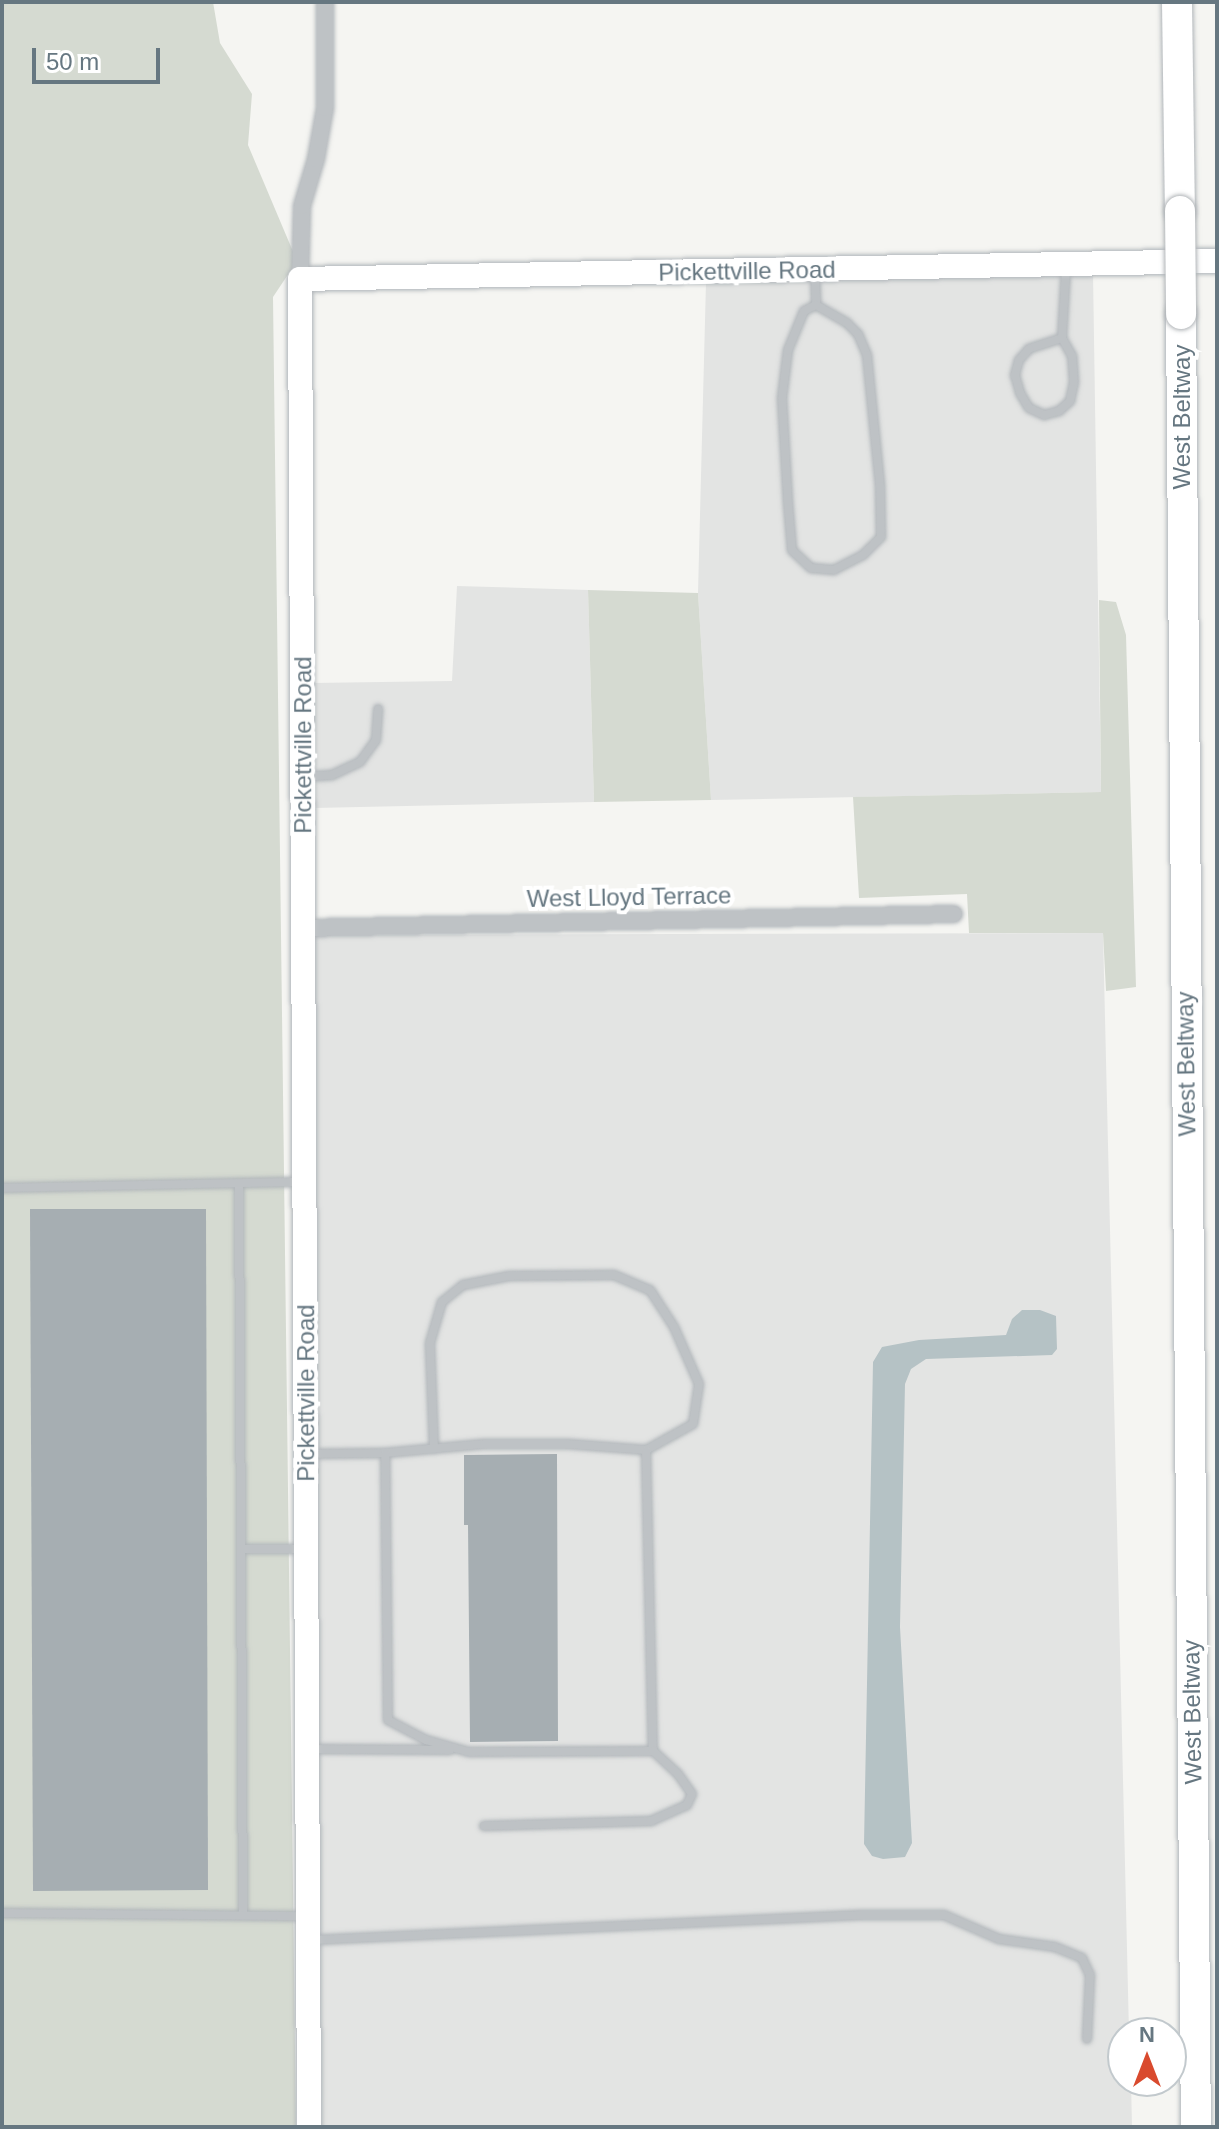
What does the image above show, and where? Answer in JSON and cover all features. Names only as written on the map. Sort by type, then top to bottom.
[{"type":"highway","name":"West Beltway","points":[[1177,2],[1196,2127]]},
{"type":"street","points":[[300,279],[302,206],[316,159],[325,108],[325,2]]},
{"type":"street","name":"Pickettville Road","points":[[309,2127],[300,279],[1217,261]]},
{"type":"street","name":"West Lloyd Terrace","points":[[304,928],[954,914]]},
{"type":"lane","points":[[1062,338],[1029,349],[1019,360],[1015,375],[1020,393],[1029,408],[1044,415],[1059,411],[1070,401],[1072,392],[1072,356],[1062,338],[1066,264]]},
{"type":"lane","points":[[815,269],[816,305]]},
{"type":"lane","points":[[816,305],[847,323],[858,334],[867,355],[880,486],[881,537],[863,555],[834,570],[811,568],[792,550],[788,502],[782,398],[788,350],[804,311],[816,305]]},
{"type":"lane","points":[[303,777],[332,775],[360,762],[376,740],[378,709]]},
{"type":"lane","points":[[2,1188],[305,1182]]},
{"type":"lane","points":[[239,1183],[243,1915]]},
{"type":"lane","points":[[306,1454],[385,1453],[434,1449],[484,1444],[568,1444],[646,1450],[693,1424],[699,1384],[674,1327],[650,1290],[614,1275],[509,1276],[463,1285],[442,1302],[430,1343],[434,1449]]},
{"type":"lane","points":[[646,1450],[653,1751]]},
{"type":"lane","points":[[385,1453],[388,1720],[426,1740],[463,1750]]},
{"type":"lane","points":[[241,1549],[307,1549]]},
{"type":"lane","points":[[307,1749],[653,1751],[678,1774],[692,1794],[687,1805],[651,1821],[484,1826]]},
{"type":"lane","points":[[2,1913],[243,1915],[308,1928],[944,1915],[999,1939],[1055,1947],[1082,1958],[1090,1975],[1087,2039]]},
{"type":"shaded area","points":[[2,2],[213,2],[220,43],[252,94],[248,145],[297,261],[273,297],[296,2127],[2,2127]]},
{"type":"shaded area","points":[[1093,273],[1101,792],[711,800],[698,593],[706,282]]},
{"type":"shaded area","points":[[457,586],[588,590],[594,802],[314,808],[312,683],[452,681]]},
{"type":"shaded area","points":[[588,590],[698,593],[711,800],[594,802]]},
{"type":"shaded area","points":[[1099,600],[1116,602],[1126,635],[1136,987],[1106,991],[1103,933],[969,933],[967,894],[859,898],[853,797],[1101,792]]},
{"type":"shaded area","points":[[1103,933],[1129,2017],[1107,2017],[1107,2097],[1131,2097],[1132,2127],[317,2127],[314,935]]},
{"type":"shaded area","points":[[1022,1310],[1040,1310],[1056,1316],[1057,1349],[1052,1355],[926,1359],[911,1369],[905,1384],[900,1627],[912,1843],[905,1857],[883,1859],[872,1856],[864,1844],[873,1362],[882,1347],[919,1340],[1006,1335],[1012,1319]]},
{"type":"building","points":[[30,1209],[206,1209],[208,1890],[33,1891]]},
{"type":"building","points":[[557,1454],[558,1741],[470,1742],[468,1525],[464,1525],[464,1455]]}]
